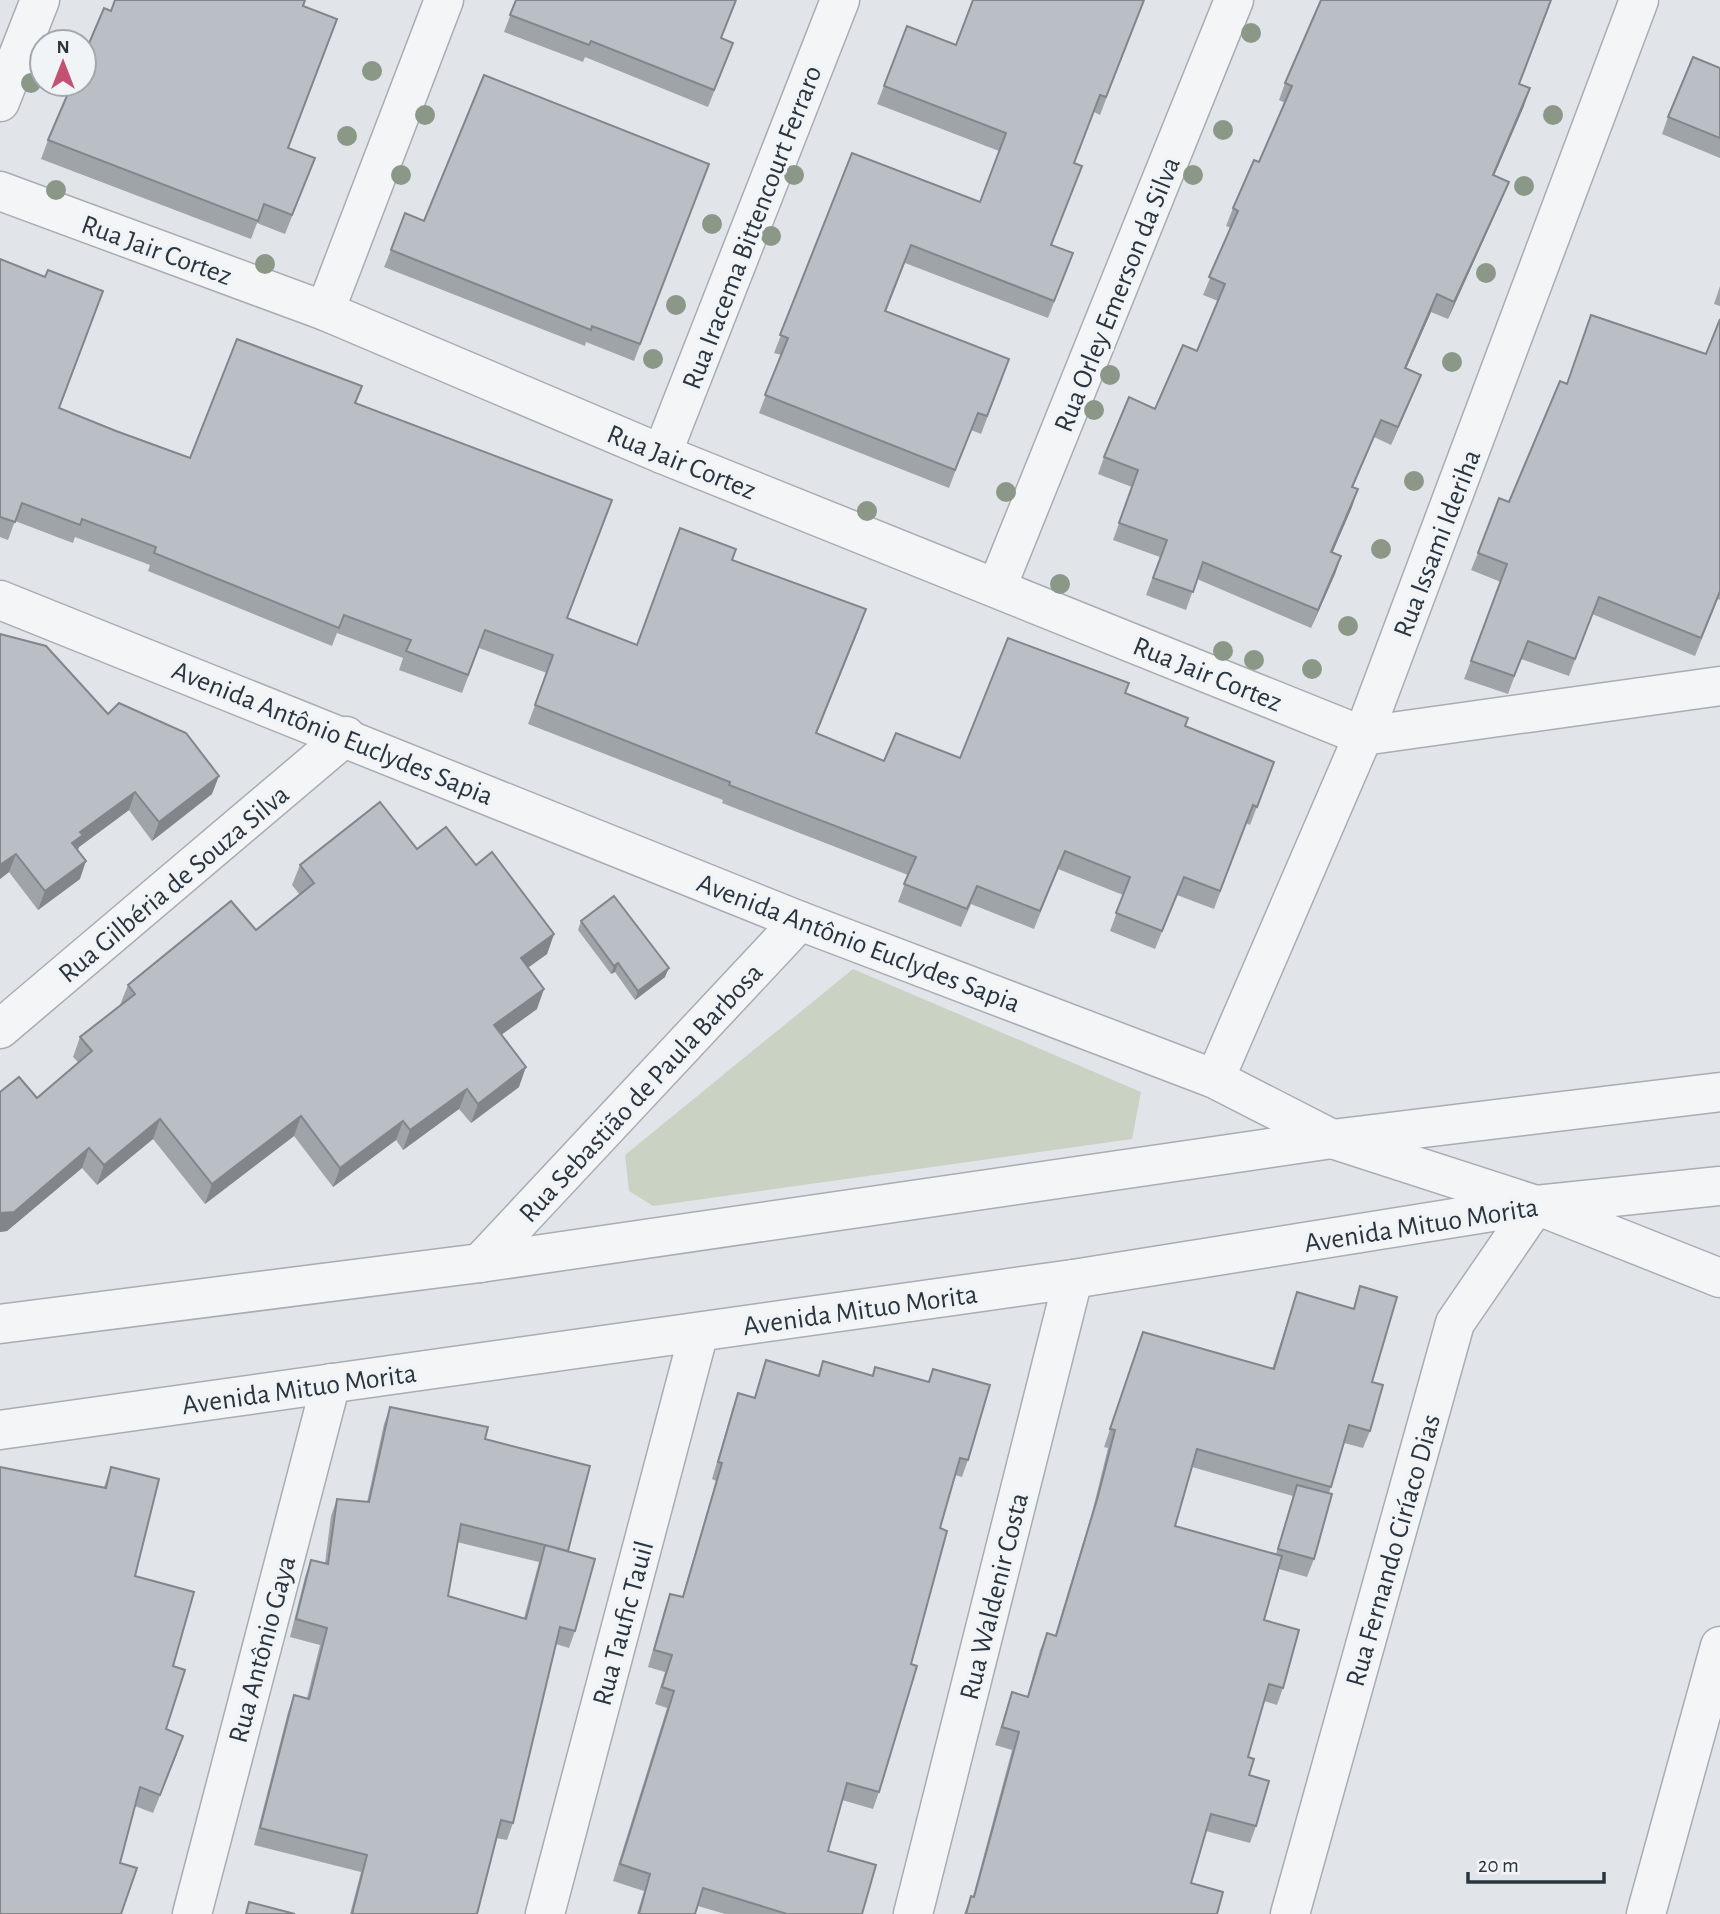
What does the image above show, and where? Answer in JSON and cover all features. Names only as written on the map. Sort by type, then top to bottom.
[{"type":"street","points":[[0,102],[40,0]]},
{"type":"street","points":[[325,311],[444,0]]},
{"type":"street","name":"Rua Iracema Bittencourt Ferraro","points":[[662,454],[840,0]]},
{"type":"street","name":"Rua Orley Emerson da Silva","points":[[997,587],[1234,0]]},
{"type":"street","name":"Rua Issami Ideriha","points":[[1215,1079],[1363,736],[1639,0]]},
{"type":"street","name":"Rua Jair Cortez","points":[[0,191],[325,311],[662,454],[1363,736]]},
{"type":"street","name":"Avenida Antônio Euclydes Sapia","points":[[0,600],[800,921],[1215,1079],[1332,1139],[1536,1205],[1720,1278]]},
{"type":"street","points":[[1363,736],[1720,686]]},
{"type":"street","name":"Rua Gilbéria de Souza Silva","points":[[0,1029],[346,737]]},
{"type":"street","name":"Rua Sebastião de Paula Barbosa","points":[[480,1263],[800,921]]},
{"type":"street","points":[[0,1324],[480,1263],[1332,1139],[1720,1092]]},
{"type":"street","name":"Avenida Mituo Morita","points":[[0,1430],[1073,1279],[1536,1205],[1720,1186]]},
{"type":"street","name":"Rua Fernando Ciríaco Dias","points":[[1290,1914],[1455,1323],[1536,1205]]},
{"type":"street","name":"Rua Waldenir Costa","points":[[913,1914],[1073,1279]]},
{"type":"street","name":"Rua Taufic Tauil","points":[[545,1914],[699,1332]]},
{"type":"street","name":"Rua Antônio Gaya","points":[[192,1914],[331,1384]]},
{"type":"street","points":[[1646,1914],[1720,1646]]},
{"type":"green space","points":[[853,969],[1141,1092],[1132,1139],[653,1206],[629,1191],[625,1155]]},
{"type":"building","points":[[115,0],[305,0],[303,6],[337,19],[288,148],[315,158],[292,215],[264,204],[258,221],[48,140],[66,98],[98,98],[98,28],[95,28],[104,8],[111,11]]},
{"type":"building","points":[[516,0],[736,0],[721,38],[733,43],[714,90],[591,41],[589,45],[510,15]]},
{"type":"building","points":[[973,0],[1144,0],[1106,97],[1100,95],[1074,163],[1082,166],[1051,245],[1073,253],[1054,301],[911,245],[885,311],[1009,359],[987,416],[978,413],[955,470],[765,395],[788,338],[780,335],[852,153],[980,202],[1006,133],[884,86],[907,26],[956,45]]},
{"type":"building","points":[[1321,0],[1551,0],[1519,84],[1530,88],[1493,175],[1509,182],[1454,302],[1437,294],[1405,368],[1421,375],[1398,427],[1381,420],[1352,487],[1358,489],[1331,552],[1341,556],[1318,610],[1203,562],[1193,592],[1153,578],[1167,540],[1119,523],[1138,470],[1104,457],[1129,397],[1155,409],[1183,345],[1197,351],[1225,284],[1209,277],[1238,211],[1233,208],[1254,160],[1259,162],[1292,86],[1285,83]]},
{"type":"building","points":[[1693,57],[1720,68],[1720,138],[1668,117]]},
{"type":"building","points":[[484,75],[709,164],[640,344],[592,326],[591,330],[391,250],[405,213],[424,221]]},
{"type":"building","points":[[0,259],[45,277],[48,270],[103,291],[59,408],[116,431],[190,458],[237,339],[362,386],[355,403],[612,500],[567,618],[637,645],[680,528],[736,549],[732,560],[866,609],[816,733],[884,761],[896,733],[960,758],[1008,638],[1129,683],[1125,693],[1188,718],[1185,726],[1274,762],[1257,807],[1253,805],[1220,891],[1184,877],[1162,931],[1116,913],[1130,877],[1065,851],[1040,911],[977,886],[967,909],[904,884],[916,857],[729,785],[730,782],[535,705],[553,655],[485,630],[468,675],[406,651],[411,640],[344,615],[339,628],[154,553],[156,547],[82,519],[80,525],[22,503],[15,522],[0,517]]},
{"type":"building","points":[[1591,315],[1706,354],[1720,319],[1720,591],[1701,638],[1599,597],[1575,659],[1528,641],[1514,676],[1471,661],[1507,564],[1478,553],[1499,498],[1509,502],[1560,381],[1567,384]]},
{"type":"building","points":[[0,634],[46,646],[108,714],[119,703],[186,733],[219,776],[159,822],[135,792],[80,832],[83,835],[72,843],[86,861],[45,891],[16,854],[0,865]]},
{"type":"building","points":[[380,802],[417,849],[446,827],[476,865],[492,852],[554,934],[521,958],[544,989],[494,1025],[526,1067],[478,1104],[467,1089],[410,1130],[403,1121],[340,1168],[301,1116],[212,1184],[160,1119],[104,1165],[89,1148],[14,1212],[0,1213],[0,1092],[19,1077],[37,1098],[92,1051],[80,1037],[135,994],[128,985],[231,901],[256,930],[314,883],[300,865]]},
{"type":"building","points":[[614,896],[669,968],[638,991],[618,963],[614,966],[581,921]]},
{"type":"building","points":[[1360,1286],[1397,1297],[1372,1382],[1383,1385],[1370,1431],[1349,1425],[1331,1487],[1197,1449],[1175,1526],[1282,1556],[1264,1620],[1299,1630],[1283,1688],[1269,1684],[1248,1757],[1254,1759],[1249,1775],[1269,1781],[1256,1826],[1211,1814],[1191,1883],[1223,1892],[1217,1914],[966,1914],[971,1896],[974,1897],[1019,1732],[1002,1727],[1012,1692],[1028,1697],[1047,1633],[1056,1636],[1098,1496],[1115,1430],[1110,1429],[1143,1332],[1274,1369],[1297,1292],[1354,1309]]},
{"type":"building","points":[[766,1360],[819,1376],[823,1361],[873,1376],[875,1367],[929,1382],[933,1369],[990,1385],[968,1460],[960,1458],[940,1528],[947,1531],[911,1664],[917,1666],[879,1792],[847,1783],[828,1851],[876,1865],[862,1914],[787,1914],[703,1888],[695,1914],[639,1914],[650,1874],[620,1864],[674,1691],[662,1687],[672,1655],[654,1650],[670,1594],[683,1597],[722,1463],[718,1462],[738,1393],[755,1398]]},
{"type":"building","points":[[390,1407],[488,1427],[485,1439],[590,1466],[568,1551],[545,1545],[595,1559],[575,1631],[560,1627],[513,1823],[501,1820],[477,1914],[352,1914],[367,1855],[260,1828],[294,1695],[309,1699],[327,1628],[296,1619],[311,1560],[328,1564],[337,1499],[369,1502]],"holes":[[[461,1524],[545,1545],[526,1619],[448,1596]]]},
{"type":"building","points":[[0,1467],[106,1488],[111,1467],[159,1479],[135,1576],[194,1592],[173,1666],[185,1670],[166,1729],[183,1736],[160,1795],[140,1787],[120,1863],[137,1868],[121,1914],[0,1914]]},
{"type":"building","points":[[1297,1485],[1332,1494],[1314,1559],[1278,1549]]},
{"type":"building","points":[[249,1902],[295,1914],[246,1914]]}]
